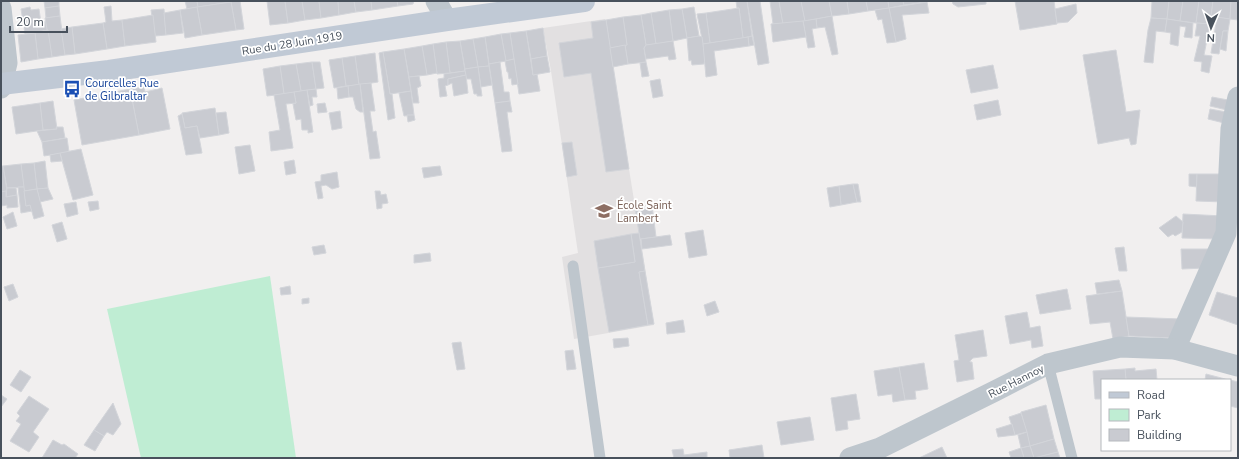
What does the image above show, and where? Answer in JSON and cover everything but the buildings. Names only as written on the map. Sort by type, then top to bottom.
[{"type":"main road","name":"Rue du 28 Juin 1919","points":[[1,85],[109,71],[584,1]]},
{"type":"street","points":[[436,1],[447,20]]},
{"type":"street","points":[[1,8],[7,63],[1,85]]},
{"type":"street","points":[[1175,349],[1226,232],[1231,129],[1238,97]]},
{"type":"street","name":"Rue Hannoy","points":[[850,458],[880,448],[995,392],[1048,364],[1120,347],[1175,349],[1238,366]]},
{"type":"lane","points":[[573,266],[600,458]]},
{"type":"lane","points":[[1048,364],[1072,458]]},
{"type":"shaded area","name":"École Saint Lambert","points":[[605,19],[654,325],[574,339],[562,257],[578,253],[551,71],[543,28]]},
{"type":"green space","points":[[270,276],[296,458],[141,458],[107,309]]},
{"type":"place","name":"Courcelles Rue de Gilbraltar","points":[[72,89]]},
{"type":"place","name":"École Saint Lambert","points":[[604,211]]}]
